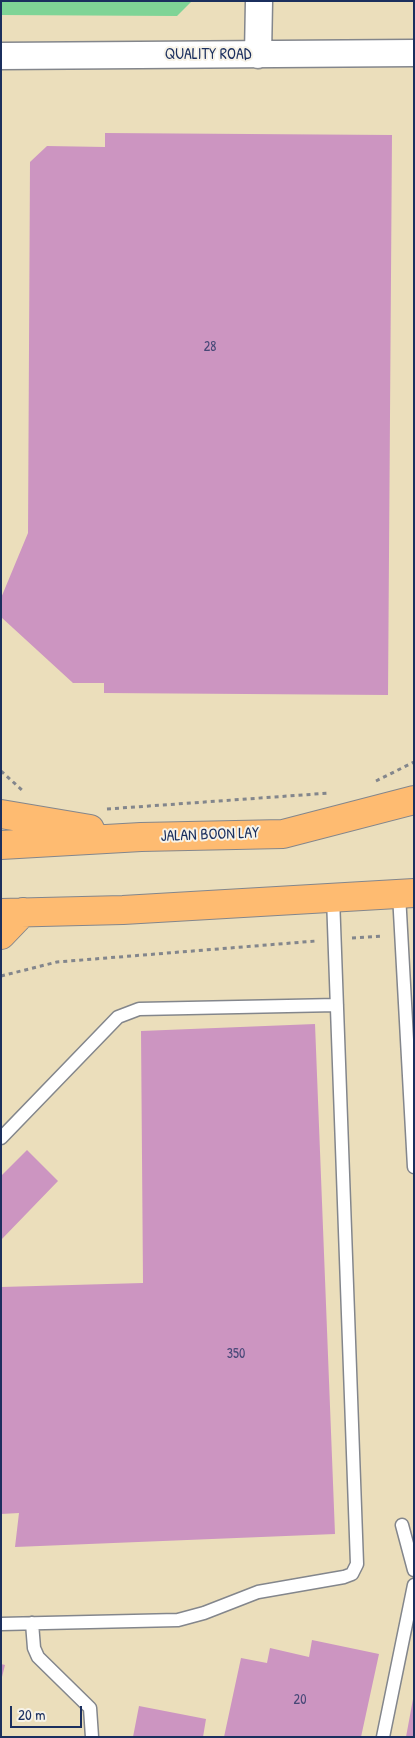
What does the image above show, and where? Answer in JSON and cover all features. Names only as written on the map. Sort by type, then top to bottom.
[{"type":"main road","name":"JALAN BOON LAY","points":[[1,845],[141,837],[283,834],[414,800]]},
{"type":"main road","points":[[1,814],[141,837]]},
{"type":"main road","points":[[1,935],[12,912],[123,910],[406,893]]},
{"type":"street","points":[[258,1],[258,55]]},
{"type":"street","name":"QUALITY ROAD","points":[[1,56],[414,53]]},
{"type":"lane","points":[[406,893],[401,934],[409,981],[414,1167]]},
{"type":"lane","points":[[1,1624],[178,1620],[204,1613],[258,1592],[344,1577],[352,1574],[357,1564],[333,897]]},
{"type":"lane","points":[[1,1138],[118,1017],[129,1011],[139,1009],[337,1005]]},
{"type":"lane","points":[[402,1525],[414,1570]]},
{"type":"lane","points":[[383,1737],[414,1585]]},
{"type":"lane","points":[[32,1623],[34,1648],[38,1656],[90,1708],[92,1737]]},
{"type":"path","points":[[375,782],[414,762]]},
{"type":"path","points":[[1,771],[26,793]]},
{"type":"path","points":[[102,810],[333,793]]},
{"type":"path","points":[[1,976],[57,962],[401,934]]},
{"type":"green space","points":[[1,1],[192,1],[177,16],[1,15]]},
{"type":"building","points":[[105,133],[392,135],[388,695],[104,693],[104,683],[73,683],[1,617],[1,598],[28,533],[30,162],[47,146],[105,147]]},
{"type":"building","points":[[315,1024],[335,1534],[15,1547],[19,1513],[1,1514],[1,1287],[143,1283],[141,1031]]},
{"type":"building","points":[[27,1150],[58,1181],[1,1240],[1,1176]]},
{"type":"building","points":[[312,1640],[379,1654],[361,1737],[224,1737],[241,1658],[267,1663],[270,1648],[309,1657]]},
{"type":"building","points":[[1,1664],[5,1665],[2,1677],[1,1677]]},
{"type":"building","points":[[413,1699],[414,1737],[406,1737]]},
{"type":"building","points":[[139,1706],[206,1719],[203,1737],[133,1737]]}]
